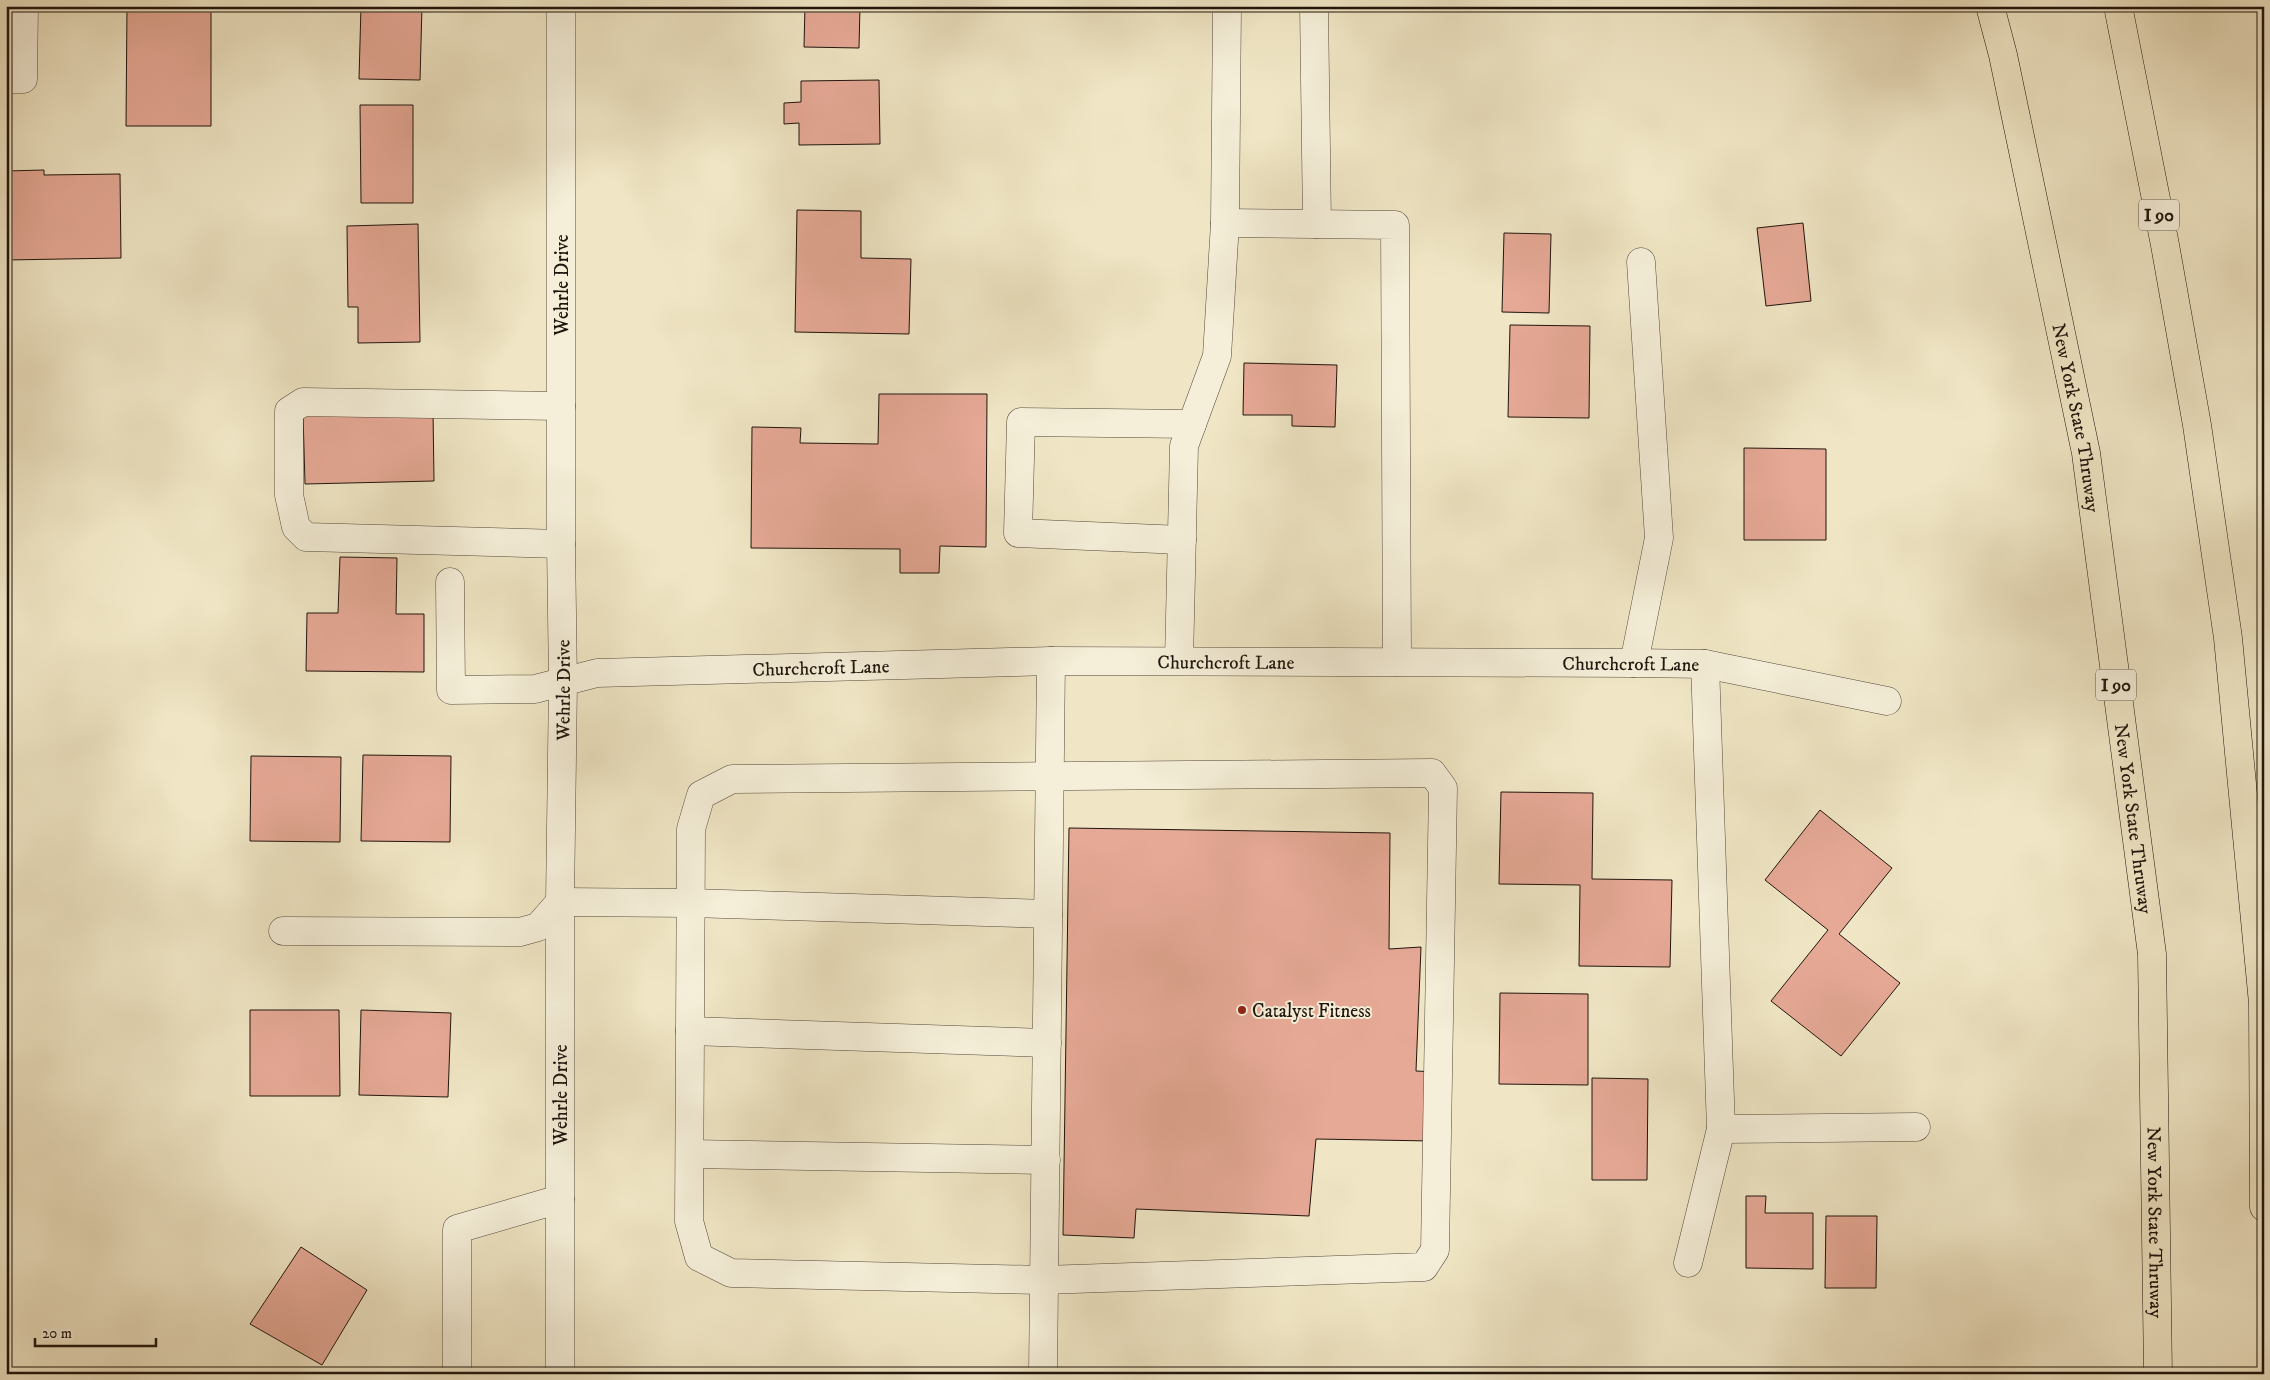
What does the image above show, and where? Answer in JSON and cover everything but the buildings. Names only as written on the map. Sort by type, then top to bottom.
[{"type":"highway","name":"New York State Thruway","points":[[1990,6],[2003,55],[2086,453],[2152,954],[2158,1374]]},
{"type":"highway","name":"I 90","points":[[2118,6],[2165,245],[2197,425],[2228,638],[2263,1003],[2264,1207]]},
{"type":"street","points":[[6,79],[23,79],[24,6]]},
{"type":"street","name":"Wehrle Drive","points":[[560,1374],[560,902],[563,683],[561,544],[562,6]]},
{"type":"street","points":[[1180,661],[1184,446],[1217,356],[1225,223],[1227,6]]},
{"type":"street","points":[[1314,6],[1317,224]]},
{"type":"street","points":[[1225,223],[1395,225],[1397,662]]},
{"type":"street","points":[[1634,663],[1659,538],[1641,262]]},
{"type":"street","points":[[561,406],[303,402],[289,411],[289,495],[296,527],[306,537],[561,544]]},
{"type":"street","points":[[1182,540],[1018,533],[1021,422],[1192,424]]},
{"type":"street","name":"Churchcroft Lane","points":[[450,582],[451,690],[535,689],[597,673],[1051,661],[1634,663],[1705,664],[1887,701]]},
{"type":"street","points":[[1043,1374],[1051,661]]},
{"type":"street","points":[[1688,1263],[1721,1129],[1705,664]]},
{"type":"street","points":[[1432,773],[1443,788],[1435,1250],[1424,1267],[1044,1280],[731,1273],[699,1257],[689,1221],[691,829],[701,795],[732,779],[1050,777],[1432,773]]},
{"type":"street","points":[[283,931],[520,932],[538,927],[560,902],[691,903],[1048,914]]},
{"type":"street","points":[[690,1031],[1047,1043]]},
{"type":"street","points":[[1721,1129],[1916,1127]]},
{"type":"street","points":[[690,1154],[1046,1160]]},
{"type":"street","points":[[457,1374],[457,1229],[560,1199]]},
{"type":"place","name":"Catalyst Fitness","points":[[1242,1010]]}]
